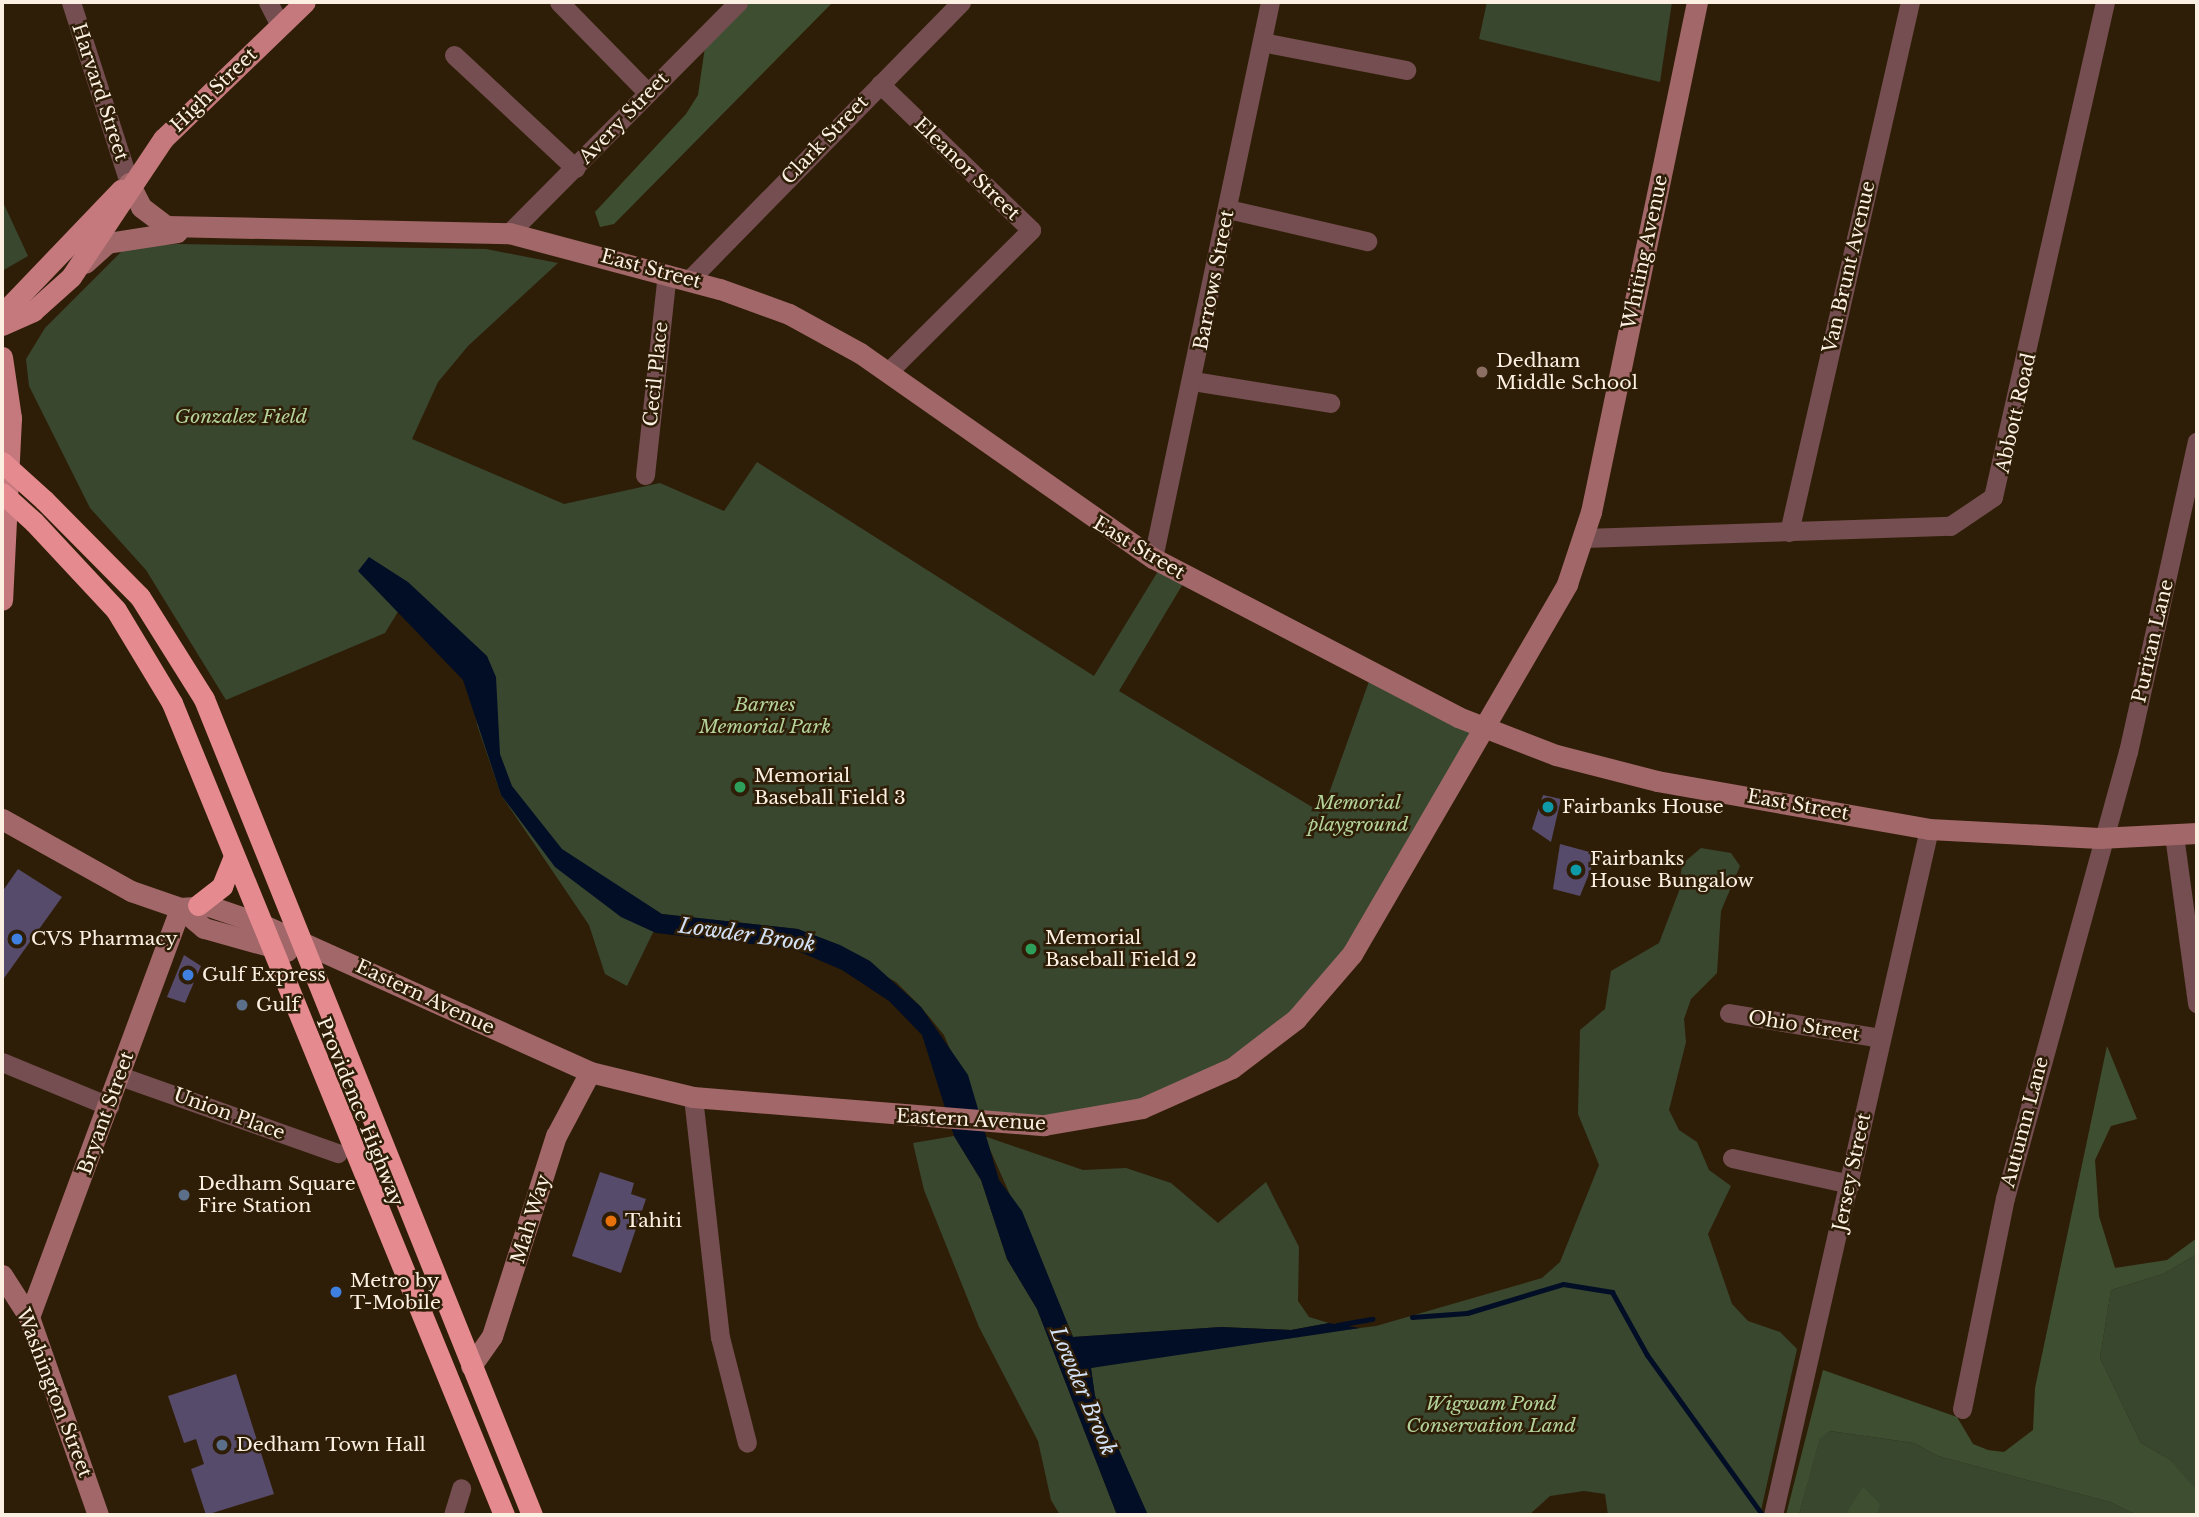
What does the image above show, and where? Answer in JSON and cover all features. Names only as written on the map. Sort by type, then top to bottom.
[{"type":"highway","points":[[2,462],[121,574],[178,651],[222,739],[302,948],[532,1515]]},
{"type":"highway","name":"Providence Highway","points":[[2,493],[96,586],[149,660],[234,857],[504,1515]]},
{"type":"highway","points":[[189,906],[222,886],[234,857]]},
{"type":"main road","name":"High Street","points":[[2,314],[129,183],[187,114],[305,2]]},
{"type":"main road","name":"Whiting Avenue","points":[[1485,729],[1556,606],[1584,538],[1697,2]]},
{"type":"main road","name":"High Street","points":[[2,325],[33,311],[71,276],[129,183]]},
{"type":"main road","name":"East Street","points":[[129,183],[153,219],[196,230],[509,233],[689,280],[789,314],[888,372],[1153,558],[1485,729],[1657,781],[1929,829],[2099,838],[2197,833]]},
{"type":"main road","points":[[71,276],[107,243],[196,230]]},
{"type":"main road","points":[[2,357],[11,418],[2,600]]},
{"type":"main road","name":"Eastern Avenue","points":[[2,819],[118,884],[189,906],[259,923],[302,948],[347,961],[590,1072],[694,1097],[930,1120],[989,1124],[1074,1123],[1142,1108],[1207,1081],[1275,1037],[1352,954],[1485,729]]},
{"type":"main road","name":"Eastern Avenue","points":[[189,906],[204,928],[270,949],[302,948]]},
{"type":"main road","name":"Bryant Street","points":[[29,1317],[120,1076],[189,906]]},
{"type":"main road","name":"Mah Way","points":[[471,1366],[492,1336],[556,1136],[590,1072]]},
{"type":"main road","name":"Washington Street","points":[[2,1276],[29,1317],[98,1515]]},
{"type":"street","name":"Harvard Street","points":[[71,2],[129,183]]},
{"type":"street","points":[[268,2],[280,26]]},
{"type":"street","points":[[559,2],[648,93]]},
{"type":"street","name":"Avery Street","points":[[509,233],[738,2]]},
{"type":"street","name":"Clark Street","points":[[689,280],[961,2]]},
{"type":"street","name":"Barrows Street","points":[[1153,558],[1193,382],[1270,2]]},
{"type":"street","name":"Van Brunt Avenue","points":[[1789,533],[1910,2]]},
{"type":"street","name":"Abbott Road","points":[[1584,538],[1950,526],[1993,497],[2105,2]]},
{"type":"street","points":[[1262,42],[1406,70]]},
{"type":"street","points":[[454,55],[575,168]]},
{"type":"street","name":"Eleanor Street","points":[[880,84],[1031,230],[888,372]]},
{"type":"street","points":[[1228,209],[1367,240]]},
{"type":"street","name":"Cecil Place","points":[[645,475],[667,274]]},
{"type":"street","points":[[1193,382],[1330,403]]},
{"type":"street","name":"Puritan Lane","points":[[2099,838],[2128,752],[2197,442]]},
{"type":"street","name":"Jersey Street","points":[[1773,1515],[1929,829]]},
{"type":"street","points":[[2174,835],[2197,1003]]},
{"type":"street","name":"Autumn Lane","points":[[1962,1409],[2005,1198],[2099,838]]},
{"type":"street","name":"Ohio Street","points":[[1729,1013],[1880,1038]]},
{"type":"street","points":[[2,1062],[109,1106]]},
{"type":"street","name":"Union Place","points":[[120,1076],[338,1153]]},
{"type":"street","points":[[694,1097],[720,1337],[747,1443]]},
{"type":"street","points":[[1732,1158],[1850,1184]]},
{"type":"street","points":[[453,1515],[461,1488]]},
{"type":"green space","points":[[748,2],[833,2],[614,224],[600,227],[595,212],[686,114],[698,95],[705,47]]},
{"type":"green space","points":[[1487,2],[1672,2],[1660,82],[1479,39]]},
{"type":"green space","points":[[2,200],[28,256],[2,271]]},
{"type":"green space","name":"Barnes Memorial Park","points":[[177,244],[486,249],[558,263],[468,346],[438,382],[412,439],[564,504],[660,483],[724,511],[757,462],[1094,676],[1163,563],[1187,577],[1119,691],[1322,813],[1372,673],[1485,729],[1316,999],[1165,1101],[981,1123],[944,1035],[921,1007],[896,982],[798,929],[662,914],[627,986],[605,974],[589,925],[501,795],[477,725],[466,642],[410,592],[385,633],[226,700],[146,570],[90,508],[29,386],[26,359],[45,328],[126,247]]},
{"type":"green space","name":"Wigwam Pond Conservation Land","points":[[1701,848],[1731,853],[1740,866],[1721,911],[1717,973],[1691,999],[1684,1019],[1686,1042],[1669,1110],[1679,1130],[1697,1142],[1709,1170],[1731,1186],[1708,1234],[1732,1304],[1748,1321],[1780,1332],[1797,1349],[1760,1515],[1608,1515],[1605,1494],[1584,1491],[1550,1496],[1529,1515],[1120,1515],[1126,1466],[1095,1396],[1091,1368],[1177,1351],[1376,1326],[1542,1278],[1560,1262],[1599,1165],[1578,1114],[1580,1030],[1605,1009],[1611,971],[1659,943],[1679,891],[1682,864]]},
{"type":"green space","points":[[2107,1046],[2137,1119],[2111,1126],[2095,1160],[2099,1216],[2115,1268],[2167,1260],[2197,1238],[2197,1254],[2163,1274],[2111,1290],[2100,1358],[2141,1443],[2169,1459],[2197,1491],[2197,1515],[2137,1515],[2110,1502],[1938,1456],[1914,1443],[1830,1431],[1820,1438],[1799,1515],[1786,1515],[1823,1370],[1957,1417],[1973,1444],[1988,1450],[2004,1452],[2033,1430],[2035,1388]]},
{"type":"green space","points":[[954,1136],[981,1180],[1007,1259],[1037,1309],[1117,1515],[1060,1515],[1051,1500],[1038,1441],[979,1327],[924,1190],[913,1143]]},
{"type":"green space","points":[[984,1136],[1083,1170],[1126,1168],[1171,1183],[1218,1223],[1266,1182],[1299,1247],[1298,1301],[1309,1317],[1329,1323],[1291,1330],[1221,1327],[1073,1337]]},
{"type":"green space","points":[[2197,1254],[2197,1491],[2194,1494],[2169,1459],[2141,1443],[2100,1358],[2111,1290],[2163,1274]]},
{"type":"green space","points":[[1830,1431],[1914,1443],[1938,1456],[2110,1502],[2137,1515],[1799,1515],[1820,1437]]},
{"type":"green space","points":[[1863,1487],[1880,1504],[1877,1515],[1845,1515]]},
{"type":"water","name":"Lowder Brook","points":[[369,557],[408,582],[487,656],[496,677],[500,754],[512,786],[562,849],[662,914],[798,929],[840,945],[870,961],[921,1007],[968,1075],[999,1180],[1022,1211],[1073,1337],[1221,1327],[1291,1330],[1329,1323],[1360,1328],[1091,1368],[1095,1396],[1148,1515],[1117,1515],[1037,1309],[1007,1259],[981,1180],[954,1136],[922,1035],[889,1001],[842,970],[793,949],[656,933],[621,917],[555,867],[501,795],[463,680],[358,571]]},
{"type":"building","name":"Fairbanks House","points":[[1543,795],[1561,799],[1551,842],[1532,829]]},
{"type":"building","name":"Fairbanks House Bungalow","points":[[1560,844],[1597,854],[1580,896],[1553,889]]},
{"type":"building","name":"CVS Pharmacy","points":[[18,869],[62,897],[2,981],[2,892]]},
{"type":"building","name":"Gulf Express","points":[[184,955],[201,966],[185,1003],[167,997]]},
{"type":"building","name":"Tahiti","points":[[600,1172],[634,1183],[631,1194],[646,1199],[621,1273],[572,1256]]},
{"type":"building","name":"Dedham Town Hall","points":[[236,1374],[274,1494],[206,1515],[191,1469],[204,1464],[196,1439],[184,1443],[168,1396]]},
{"type":"waterway","points":[[1412,1317],[1467,1313],[1563,1284],[1612,1292],[1647,1355],[1761,1513]]},
{"type":"waterway","points":[[1337,1325],[1372,1319]]},
{"type":"place","name":"Dedham Middle School","points":[[1482,372]]},
{"type":"place","name":"Memorial Baseball Field 3","points":[[740,787]]},
{"type":"place","name":"Fairbanks House","points":[[1548,807]]},
{"type":"place","name":"Fairbanks House Bungalow","points":[[1576,870]]},
{"type":"place","name":"CVS Pharmacy","points":[[17,939]]},
{"type":"place","name":"Memorial Baseball Field 2","points":[[1031,949]]},
{"type":"place","name":"Gulf Express","points":[[188,975]]},
{"type":"place","name":"Gulf","points":[[242,1005]]},
{"type":"place","name":"Dedham Square Fire Station","points":[[184,1195]]},
{"type":"place","name":"Tahiti","points":[[611,1221]]},
{"type":"place","name":"Metro by T-Mobile","points":[[336,1292]]},
{"type":"place","name":"Dedham Town Hall","points":[[222,1445]]},
{"type":"park label","name":"Gonzalez Field","points":[[241,417]]},
{"type":"park label","name":"Memorial playground","points":[[1358,814]]}]
